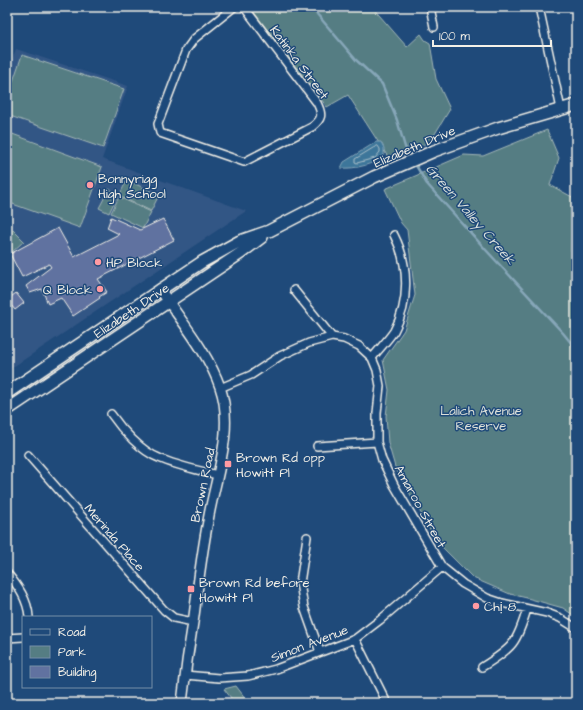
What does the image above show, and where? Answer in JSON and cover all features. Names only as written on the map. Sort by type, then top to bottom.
[{"type":"main road","name":"Elizabeth Drive","points":[[7,393],[160,289],[240,241],[269,231],[318,205],[434,151],[498,128],[576,105]]},
{"type":"main road","name":"Elizabeth Drive","points":[[7,410],[241,253],[269,231]]},
{"type":"street","name":"Katinka Street","points":[[234,7],[194,39],[186,50],[158,124],[160,133],[244,162],[312,127],[320,118],[322,112],[318,103],[244,7]]},
{"type":"street","points":[[432,7],[431,12],[434,27]]},
{"type":"street","points":[[541,8],[561,109]]},
{"type":"street","points":[[220,388],[251,375],[280,356],[309,343],[332,337],[344,339],[359,346],[372,358],[393,332],[402,312],[406,293],[405,272],[401,248],[394,235]]},
{"type":"street","name":"Brown Road","points":[[160,289],[206,357],[220,388],[226,427],[206,533],[182,703]]},
{"type":"street","points":[[294,290],[332,337]]},
{"type":"street","name":"Amaroo Street","points":[[372,358],[377,370],[380,386],[377,413],[378,442],[382,460],[394,485],[442,567],[463,584],[486,598],[553,616],[576,628]]},
{"type":"street","points":[[111,414],[123,430],[141,446],[158,458],[217,475]]},
{"type":"street","points":[[318,446],[378,442]]},
{"type":"street","name":"Merinda Place","points":[[28,455],[164,610],[174,618],[193,622]]},
{"type":"street","points":[[307,537],[300,583],[304,607],[320,652]]},
{"type":"street","name":"Simon Avenue","points":[[185,675],[219,678],[248,676],[276,669],[355,639],[380,620],[442,567]]},
{"type":"street","points":[[7,573],[17,585],[24,598],[29,616]]},
{"type":"street","points":[[482,666],[503,654],[512,646],[518,636],[527,609]]},
{"type":"street","points":[[7,638],[22,637]]},
{"type":"street","points":[[355,639],[387,703]]},
{"type":"shaded area","name":"Bonnyrigg High School","points":[[16,49],[128,86],[102,159],[246,211],[7,371],[7,73]]},
{"type":"green space","points":[[250,7],[372,7],[407,47],[421,34],[425,40],[430,43],[436,79],[450,109],[430,142],[388,157],[348,95],[327,107]]},
{"type":"green space","points":[[22,55],[124,89],[103,148],[7,115],[7,99]]},
{"type":"green space","name":"Lalich Avenue Reserve","points":[[547,130],[559,158],[550,185],[576,199],[576,214],[572,222],[571,250],[576,265],[576,617],[563,608],[510,594],[473,578],[437,542],[395,467],[388,443],[386,416],[389,390],[383,360],[404,330],[415,295],[407,230],[401,223],[385,189],[464,155],[483,156]]},
{"type":"green space","points":[[7,132],[102,167],[80,228],[7,202]]},
{"type":"green space","points":[[127,180],[159,195],[151,211],[119,196]]},
{"type":"green space","points":[[109,189],[118,194],[109,213],[99,208]]},
{"type":"green space","points":[[119,197],[151,212],[143,228],[111,213]]},
{"type":"green space","points":[[7,224],[24,241],[10,254],[7,251]]},
{"type":"green space","points":[[236,686],[249,703],[235,703],[224,689]]},
{"type":"water","points":[[376,142],[381,142],[384,148],[384,155],[380,158],[364,166],[341,168],[344,162]]},
{"type":"building","name":"HP Block","points":[[111,217],[140,230],[163,219],[174,240],[98,279],[107,292],[73,316],[61,298],[48,304],[42,289],[30,293],[26,286],[51,267],[49,264],[22,277],[10,254],[58,228],[74,257],[119,234],[107,228]]},
{"type":"building","points":[[16,293],[24,303],[15,310],[7,300]]},
{"type":"waterway","name":"Green Valley Creek","points":[[311,7],[356,60],[382,84],[397,120],[405,147],[412,158]]},
{"type":"waterway","name":"Green Valley Creek","points":[[414,162],[427,184],[576,349]]},
{"type":"place","name":"Bonnyrigg High School","points":[[90,185]]},
{"type":"place","name":"HP Block","points":[[98,262]]},
{"type":"place","name":"Q Block","points":[[100,289]]},
{"type":"place","name":"Brown Rd opp Howitt Pl","points":[[228,464]]},
{"type":"place","name":"Brown Rd before Howitt Pl","points":[[191,589]]},
{"type":"place","name":"Chị 8","points":[[476,606]]}]
